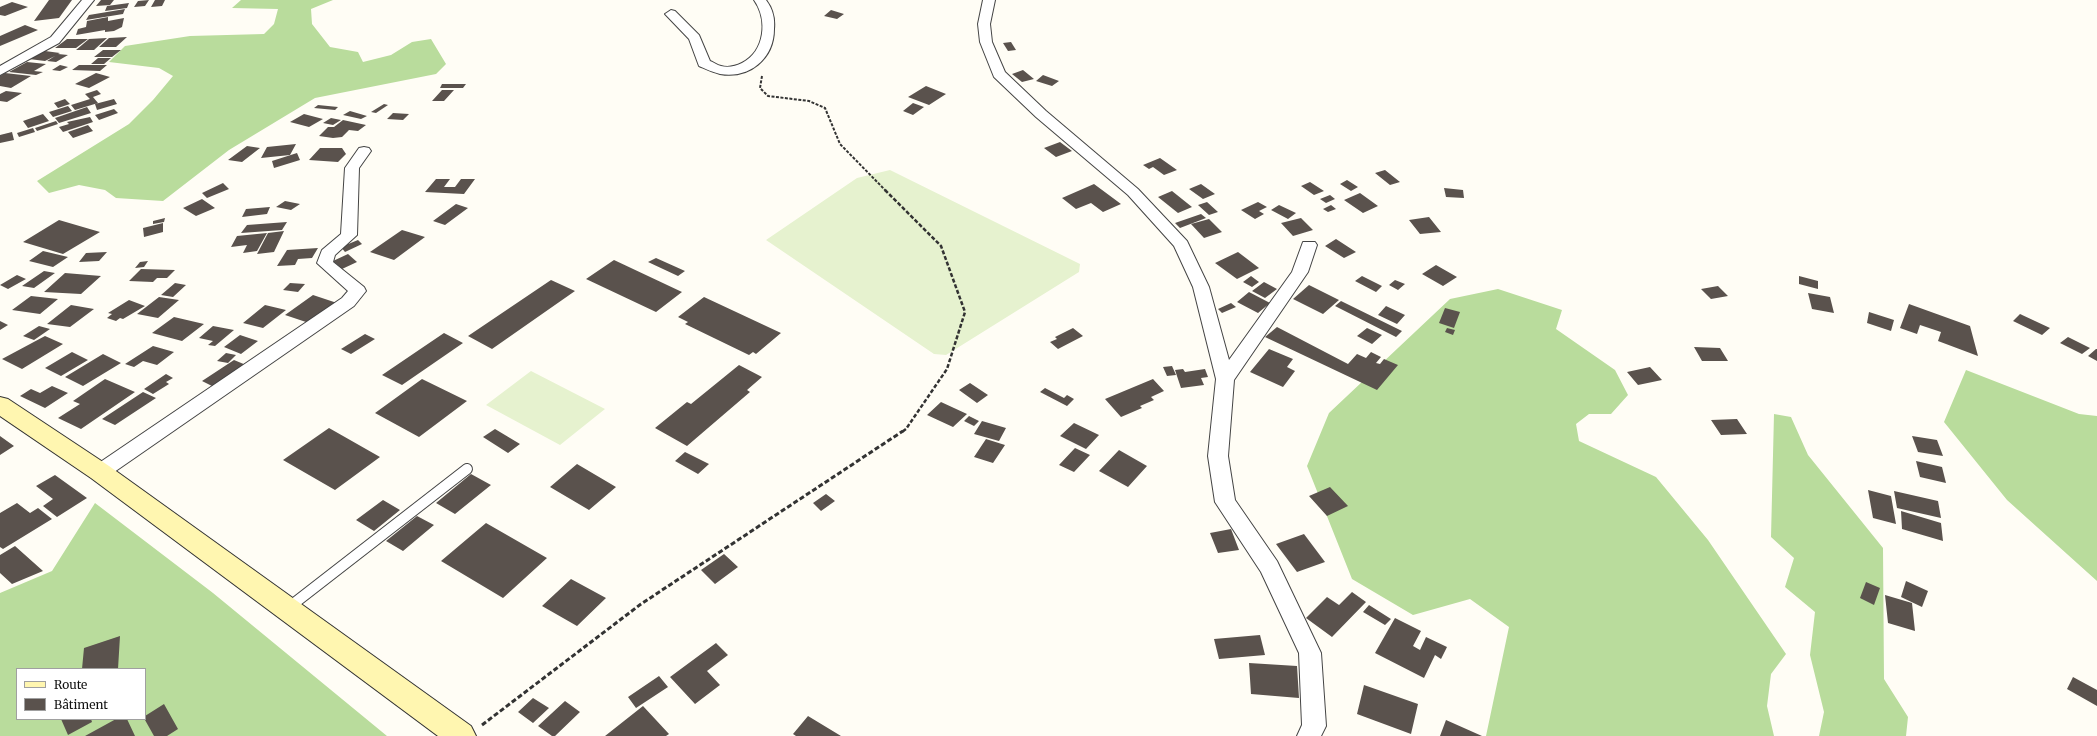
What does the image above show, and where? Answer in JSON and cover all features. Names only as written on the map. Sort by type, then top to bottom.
[{"type":"main road","points":[[0,405],[100,472],[287,609],[470,731]]},
{"type":"street","points":[[0,71],[55,40],[88,0]]},
{"type":"street","points":[[671,14],[695,38],[704,63],[722,71],[745,67],[763,52],[769,25],[764,3],[760,0]]},
{"type":"street","points":[[989,0],[984,24],[986,42],[999,74],[1041,114],[1133,192],[1181,244],[1201,287],[1225,379],[1218,456],[1225,502],[1269,567],[1310,653],[1314,726],[1309,736]]},
{"type":"street","points":[[100,472],[348,302],[358,291],[325,263],[328,253],[349,235],[352,168],[364,151]]},
{"type":"street","points":[[1225,379],[1300,272],[1309,244]]},
{"type":"lane","points":[[287,609],[467,469]]},
{"type":"path","points":[[470,731],[641,604],[906,430],[947,369],[965,312],[941,246],[840,144],[825,108],[809,101],[768,96],[760,88],[761,77],[770,66],[769,56],[763,52]]},
{"type":"green space","points":[[241,0],[333,0],[311,9],[312,24],[330,47],[358,52],[363,62],[391,55],[412,42],[431,39],[446,64],[436,74],[315,98],[229,150],[163,201],[116,198],[105,190],[79,185],[49,193],[37,181],[129,124],[153,100],[173,76],[159,68],[109,62],[125,46],[190,36],[264,34],[274,24],[278,9],[232,8]]},
{"type":"green space","points":[[890,170],[1080,264],[1079,272],[946,355],[934,354],[766,240],[857,178]]},
{"type":"green space","points":[[1498,289],[1562,310],[1556,329],[1615,370],[1628,395],[1611,414],[1589,414],[1576,424],[1579,441],[1656,477],[1708,540],[1786,654],[1771,674],[1767,706],[1774,736],[1486,736],[1509,627],[1470,599],[1413,615],[1352,579],[1307,466],[1329,413],[1450,299]]},
{"type":"green space","points":[[1966,370],[2079,414],[2097,416],[2097,581],[2007,500],[1944,422]]},
{"type":"green space","points":[[531,371],[605,409],[560,445],[486,405]]},
{"type":"green space","points":[[1774,414],[1791,417],[1808,455],[1883,548],[1884,679],[1908,717],[1906,736],[1819,736],[1824,712],[1810,655],[1815,612],[1785,587],[1794,558],[1771,537]]},
{"type":"green space","points":[[95,503],[213,593],[387,736],[0,736],[0,593],[52,571]]},
{"type":"building","points":[[49,0],[72,0],[59,18],[34,21]]},
{"type":"building","points":[[101,0],[114,0],[110,5],[96,6]]},
{"type":"building","points":[[149,0],[145,6],[134,7],[138,1]]},
{"type":"building","points":[[155,0],[165,0],[162,6],[151,7]]},
{"type":"building","points":[[12,2],[28,7],[5,16],[0,15],[0,7]]},
{"type":"building","points":[[129,3],[127,8],[105,11],[107,6]]},
{"type":"building","points":[[125,9],[123,14],[86,20],[89,15]]},
{"type":"building","points":[[831,10],[844,14],[837,19],[824,16]]},
{"type":"building","points":[[108,17],[108,21],[124,18],[122,27],[114,31],[105,32],[105,30],[76,35],[78,29],[86,27],[87,21]]},
{"type":"building","points":[[25,25],[38,30],[0,46],[0,36]]},
{"type":"building","points":[[127,37],[116,47],[99,47],[109,38]]},
{"type":"building","points":[[107,38],[94,50],[76,50],[89,39]]},
{"type":"building","points":[[67,39],[88,39],[76,48],[55,48]]},
{"type":"building","points":[[1011,42],[1016,50],[1008,51],[1003,43]]},
{"type":"building","points":[[103,50],[121,50],[112,57],[94,57]]},
{"type":"building","points":[[45,51],[68,55],[56,62],[47,61],[55,56],[45,61],[29,59]]},
{"type":"building","points":[[98,58],[111,58],[104,64],[91,64]]},
{"type":"building","points":[[27,62],[46,64],[34,71],[43,72],[36,75],[9,72]]},
{"type":"building","points":[[60,65],[68,67],[60,71],[52,70]]},
{"type":"building","points":[[79,65],[107,65],[100,71],[72,70]]},
{"type":"building","points":[[1023,70],[1034,79],[1022,82],[1012,74]]},
{"type":"building","points":[[5,73],[31,76],[11,88],[0,86],[0,76]]},
{"type":"building","points":[[96,73],[110,77],[89,88],[75,84]]},
{"type":"building","points":[[1043,75],[1059,81],[1052,86],[1036,81]]},
{"type":"building","points":[[442,84],[466,84],[463,88],[440,88]]},
{"type":"building","points":[[926,86],[946,94],[929,105],[908,97]]},
{"type":"building","points":[[97,90],[101,94],[93,97],[98,103],[75,110],[71,105],[90,99],[85,94]]},
{"type":"building","points":[[442,90],[454,90],[444,101],[432,101]]},
{"type":"building","points":[[6,91],[22,93],[7,102],[0,101],[0,94]]},
{"type":"building","points":[[65,99],[70,104],[58,108],[54,103]]},
{"type":"building","points":[[114,99],[117,104],[97,110],[95,104]]},
{"type":"building","points":[[913,103],[924,107],[913,115],[903,111]]},
{"type":"building","points":[[384,104],[388,105],[376,113],[371,112]]},
{"type":"building","points":[[318,105],[338,107],[335,110],[314,108]]},
{"type":"building","points":[[68,106],[72,111],[53,117],[49,112]]},
{"type":"building","points":[[87,107],[91,113],[59,123],[55,118]]},
{"type":"building","points":[[114,109],[118,113],[99,120],[95,115]]},
{"type":"building","points":[[350,111],[367,116],[361,119],[343,115]]},
{"type":"building","points":[[393,113],[409,114],[403,120],[387,119]]},
{"type":"building","points":[[43,114],[49,121],[28,128],[23,121]]},
{"type":"building","points":[[304,114],[323,119],[309,127],[290,122]]},
{"type":"building","points":[[90,117],[93,122],[63,132],[59,127],[69,124],[67,122]]},
{"type":"building","points":[[331,118],[341,120],[333,125],[323,123]]},
{"type":"building","points":[[343,120],[366,125],[358,131],[349,130],[342,137],[333,138],[319,136],[328,127],[334,127]]},
{"type":"building","points":[[56,121],[58,124],[37,131],[35,128]]},
{"type":"building","points":[[88,125],[93,131],[73,138],[68,132]]},
{"type":"building","points":[[33,128],[35,132],[19,137],[17,133]]},
{"type":"building","points":[[12,132],[14,140],[0,143],[0,135]]},
{"type":"building","points":[[1060,142],[1072,151],[1056,157],[1044,148]]},
{"type":"building","points":[[296,144],[290,155],[261,158],[267,147]]},
{"type":"building","points":[[247,146],[260,148],[242,162],[228,160]]},
{"type":"building","points":[[320,148],[342,148],[346,154],[338,162],[309,160]]},
{"type":"building","points":[[297,153],[300,160],[274,168],[272,161]]},
{"type":"building","points":[[1160,158],[1177,170],[1164,175],[1153,167],[1149,169],[1143,165]]},
{"type":"building","points":[[1385,170],[1400,182],[1390,185],[1375,173]]},
{"type":"building","points":[[436,179],[450,179],[444,187],[455,187],[461,179],[475,179],[464,194],[425,192]]},
{"type":"building","points":[[1347,180],[1358,187],[1351,191],[1340,184]]},
{"type":"building","points":[[1310,182],[1324,191],[1314,195],[1301,186]]},
{"type":"building","points":[[223,183],[229,189],[207,198],[202,193]]},
{"type":"building","points":[[1094,184],[1121,204],[1103,212],[1091,203],[1076,209],[1062,198]]},
{"type":"building","points":[[1201,184],[1215,194],[1203,199],[1189,189]]},
{"type":"building","points":[[1444,188],[1463,190],[1464,198],[1446,197]]},
{"type":"building","points":[[1172,191],[1192,207],[1178,213],[1158,197]]},
{"type":"building","points":[[1360,193],[1378,206],[1363,213],[1344,200]]},
{"type":"building","points":[[1330,195],[1335,199],[1326,203],[1320,199]]},
{"type":"building","points":[[202,199],[215,208],[196,216],[183,208]]},
{"type":"building","points":[[285,201],[300,204],[291,210],[276,207]]},
{"type":"building","points":[[1207,202],[1218,212],[1209,215],[1198,205]]},
{"type":"building","points":[[1258,202],[1267,207],[1259,211],[1264,214],[1255,219],[1241,210]]},
{"type":"building","points":[[456,204],[468,208],[445,225],[433,221]]},
{"type":"building","points":[[1279,205],[1296,213],[1288,219],[1271,210]]},
{"type":"building","points":[[1331,205],[1336,209],[1328,212],[1323,209]]},
{"type":"building","points":[[270,207],[267,214],[242,217],[246,209]]},
{"type":"building","points":[[1201,214],[1206,218],[1180,228],[1175,223]]},
{"type":"building","points":[[1429,217],[1441,232],[1420,234],[1409,220]]},
{"type":"building","points":[[165,218],[164,222],[153,224],[153,221]]},
{"type":"building","points":[[1301,218],[1313,230],[1293,236],[1281,223]]},
{"type":"building","points":[[1209,219],[1222,232],[1204,238],[1191,224]]},
{"type":"building","points":[[59,220],[100,232],[63,254],[23,242]]},
{"type":"building","points":[[287,222],[282,230],[241,233],[247,225]]},
{"type":"building","points":[[163,223],[163,232],[144,237],[143,228]]},
{"type":"building","points":[[402,230],[425,237],[394,260],[370,252]]},
{"type":"building","points":[[284,231],[274,252],[257,254],[268,233]]},
{"type":"building","points":[[267,233],[257,251],[243,253],[247,245],[231,247],[237,236]]},
{"type":"building","points":[[1336,239],[1356,252],[1344,258],[1325,246]]},
{"type":"building","points":[[358,240],[362,244],[345,252],[341,247]]},
{"type":"building","points":[[318,248],[312,258],[298,259],[295,265],[277,266],[287,250]]},
{"type":"building","points":[[43,251],[68,257],[53,267],[29,261]]},
{"type":"building","points":[[107,252],[99,261],[79,262],[86,253]]},
{"type":"building","points":[[1238,252],[1259,268],[1237,279],[1215,263]]},
{"type":"building","points":[[348,254],[357,262],[342,269],[333,261]]},
{"type":"building","points":[[656,258],[685,271],[678,276],[648,262]]},
{"type":"building","points":[[614,260],[682,292],[656,312],[586,279]]},
{"type":"building","points":[[148,261],[144,267],[135,268],[140,262]]},
{"type":"building","points":[[1436,265],[1457,277],[1443,286],[1422,274]]},
{"type":"building","points":[[141,269],[175,270],[167,278],[157,278],[153,282],[129,281]]},
{"type":"building","points":[[44,271],[55,273],[34,288],[22,286]]},
{"type":"building","points":[[65,273],[101,276],[81,294],[44,292]]},
{"type":"building","points":[[17,275],[26,279],[8,289],[0,285]]},
{"type":"building","points":[[1251,276],[1259,282],[1252,287],[1243,282]]},
{"type":"building","points":[[1362,276],[1382,286],[1376,292],[1355,281]]},
{"type":"building","points":[[1799,276],[1818,281],[1818,289],[1799,284]]},
{"type":"building","points":[[551,280],[575,291],[492,349],[468,336]]},
{"type":"building","points":[[1395,280],[1405,284],[1398,290],[1389,285]]},
{"type":"building","points":[[1264,282],[1277,289],[1265,298],[1252,291]]},
{"type":"building","points":[[175,283],[186,285],[173,297],[161,295]]},
{"type":"building","points":[[290,283],[305,284],[298,292],[283,290]]},
{"type":"building","points":[[1309,285],[1339,300],[1323,314],[1293,299]]},
{"type":"building","points":[[1718,286],[1728,296],[1711,299],[1701,289]]},
{"type":"building","points":[[1249,292],[1270,303],[1258,313],[1237,302]]},
{"type":"building","points":[[1808,293],[1830,297],[1834,313],[1812,309]]},
{"type":"building","points":[[313,295],[337,303],[309,323],[285,315]]},
{"type":"building","points":[[31,296],[58,299],[40,314],[12,310]]},
{"type":"building","points":[[159,297],[179,300],[158,318],[137,314]]},
{"type":"building","points":[[704,297],[781,333],[756,354],[753,352],[749,355],[685,324],[688,322],[678,317]]},
{"type":"building","points":[[129,300],[145,306],[123,319],[120,318],[116,321],[107,318],[112,314],[108,313]]},
{"type":"building","points":[[1341,301],[1402,331],[1396,337],[1335,306]]},
{"type":"building","points":[[1231,303],[1236,307],[1222,313],[1218,309]]},
{"type":"building","points":[[1909,304],[1970,326],[1978,356],[1938,341],[1941,332],[1920,325],[1917,334],[1900,328]]},
{"type":"building","points":[[71,305],[94,309],[70,327],[47,324]]},
{"type":"building","points":[[265,305],[286,310],[263,328],[243,323]]},
{"type":"building","points":[[1386,306],[1405,315],[1397,324],[1378,315]]},
{"type":"building","points":[[1445,308],[1460,312],[1454,328],[1439,323]]},
{"type":"building","points":[[1869,312],[1894,320],[1891,331],[1867,323]]},
{"type":"building","points":[[2020,314],[2050,328],[2042,335],[2013,321]]},
{"type":"building","points":[[174,317],[204,324],[182,341],[152,333]]},
{"type":"building","points":[[0,321],[8,325],[0,330]]},
{"type":"building","points":[[39,326],[50,329],[34,340],[23,336]]},
{"type":"building","points":[[213,326],[234,330],[215,346],[208,345],[213,341],[199,338]]},
{"type":"building","points":[[1277,327],[1348,364],[1357,354],[1366,358],[1371,352],[1381,357],[1376,363],[1380,364],[1384,359],[1398,365],[1377,390],[1265,337]]},
{"type":"building","points":[[1073,328],[1083,336],[1058,349],[1050,342],[1057,339],[1055,337]]},
{"type":"building","points":[[1367,328],[1382,335],[1372,344],[1357,336]]},
{"type":"building","points":[[1447,328],[1455,330],[1453,335],[1445,332]]},
{"type":"building","points":[[444,333],[463,343],[402,385],[382,375]]},
{"type":"building","points":[[365,334],[375,339],[351,354],[341,349]]},
{"type":"building","points":[[240,335],[258,341],[241,354],[224,347]]},
{"type":"building","points":[[45,336],[63,344],[22,369],[2,359]]},
{"type":"building","points":[[2068,337],[2090,348],[2082,354],[2060,343]]},
{"type":"building","points":[[153,346],[174,352],[157,365],[143,361],[134,367],[125,364]]},
{"type":"building","points":[[1694,347],[1720,348],[1728,361],[1702,361]]},
{"type":"building","points":[[1269,349],[1293,359],[1287,367],[1295,371],[1283,387],[1250,372]]},
{"type":"building","points":[[2097,349],[2097,361],[2088,356]]},
{"type":"building","points":[[72,352],[88,360],[61,376],[45,368]]},
{"type":"building","points":[[226,353],[236,355],[228,363],[217,361]]},
{"type":"building","points":[[103,354],[121,363],[83,386],[65,377]]},
{"type":"building","points":[[234,360],[246,365],[214,387],[202,381]]},
{"type":"building","points":[[739,365],[762,377],[747,390],[750,392],[687,446],[655,428],[687,402],[691,404]]},
{"type":"building","points":[[1172,366],[1176,375],[1167,376],[1163,367]]},
{"type":"building","points":[[1650,367],[1662,380],[1638,385],[1627,372]]},
{"type":"building","points":[[1183,369],[1185,372],[1205,369],[1208,377],[1201,378],[1204,385],[1181,388],[1175,370]]},
{"type":"building","points":[[166,374],[173,378],[166,382],[169,384],[153,394],[144,389]]},
{"type":"building","points":[[105,379],[135,392],[81,429],[58,418],[80,404],[73,401]]},
{"type":"building","points":[[422,379],[467,401],[419,437],[375,413]]},
{"type":"building","points":[[1153,379],[1164,391],[1151,397],[1154,400],[1140,406],[1142,408],[1121,417],[1105,399]]},
{"type":"building","points":[[970,383],[988,395],[977,403],[959,390]]},
{"type":"building","points":[[52,386],[68,393],[45,408],[20,396],[31,389],[40,393]]},
{"type":"building","points":[[1045,388],[1064,398],[1067,395],[1074,399],[1067,406],[1040,392]]},
{"type":"building","points":[[143,392],[156,398],[115,425],[102,419]]},
{"type":"building","points":[[941,402],[967,414],[953,427],[927,415]]},
{"type":"building","points":[[969,416],[979,421],[974,426],[964,421]]},
{"type":"building","points":[[1737,419],[1747,434],[1721,435],[1711,420]]},
{"type":"building","points":[[982,421],[1006,428],[999,441],[974,434]]},
{"type":"building","points":[[1074,423],[1099,435],[1086,449],[1060,436]]},
{"type":"building","points":[[329,428],[380,457],[335,490],[283,460]]},
{"type":"building","points":[[495,429],[520,444],[508,453],[483,437]]},
{"type":"building","points":[[0,436],[14,446],[0,455]]},
{"type":"building","points":[[1912,436],[1937,440],[1943,456],[1918,452]]},
{"type":"building","points":[[986,439],[1005,445],[993,463],[974,457]]},
{"type":"building","points":[[1075,448],[1090,455],[1074,472],[1059,465]]},
{"type":"building","points":[[1119,450],[1147,466],[1128,487],[1099,471]]},
{"type":"building","points":[[685,452],[709,464],[698,474],[675,461]]},
{"type":"building","points":[[1916,461],[1942,467],[1946,483],[1920,477]]},
{"type":"building","points":[[577,464],[616,487],[589,510],[550,487]]},
{"type":"building","points":[[471,474],[491,485],[455,514],[436,503]]},
{"type":"building","points":[[55,475],[87,498],[57,517],[43,506],[53,499],[36,486]]},
{"type":"building","points":[[1330,487],[1348,506],[1327,516],[1309,496]]},
{"type":"building","points":[[1868,490],[1891,496],[1896,524],[1873,518]]},
{"type":"building","points":[[1894,491],[1938,501],[1941,518],[1897,508]]},
{"type":"building","points":[[826,494],[835,501],[821,511],[813,503]]},
{"type":"building","points":[[383,500],[400,510],[374,531],[356,520]]},
{"type":"building","points":[[17,503],[30,513],[38,508],[52,519],[3,549],[0,547],[0,513]]},
{"type":"building","points":[[1901,511],[1941,523],[1943,541],[1902,529]]},
{"type":"building","points":[[417,516],[434,525],[403,551],[386,541]]},
{"type":"building","points":[[486,523],[547,558],[503,598],[441,561]]},
{"type":"building","points":[[1231,529],[1239,550],[1218,553],[1210,533]]},
{"type":"building","points":[[1304,534],[1325,562],[1297,572],[1276,544]]},
{"type":"building","points":[[15,546],[43,571],[12,584],[0,573],[0,555]]},
{"type":"building","points":[[724,554],[738,567],[715,584],[701,570]]},
{"type":"building","points":[[571,579],[606,598],[577,626],[542,606]]},
{"type":"building","points":[[1906,581],[1928,591],[1922,607],[1901,597]]},
{"type":"building","points":[[1866,582],[1880,588],[1874,605],[1860,598]]},
{"type":"building","points":[[1352,592],[1366,602],[1332,637],[1306,618],[1327,597],[1339,605]]},
{"type":"building","points":[[1885,595],[1912,603],[1915,631],[1888,623]]},
{"type":"building","points":[[1369,605],[1391,619],[1385,625],[1363,612]]},
{"type":"building","points":[[1395,618],[1421,631],[1413,646],[1420,650],[1426,637],[1447,647],[1441,659],[1435,655],[1424,678],[1375,653]]},
{"type":"building","points":[[1260,635],[1265,655],[1219,659],[1214,639]]},
{"type":"building","points":[[120,636],[118,668],[82,668],[84,648]]},
{"type":"building","points":[[716,643],[728,655],[707,671],[720,685],[695,704],[670,677]]},
{"type":"building","points":[[1249,663],[1297,666],[1299,698],[1251,694]]},
{"type":"building","points":[[659,676],[668,687],[636,708],[628,697]]},
{"type":"building","points":[[2073,677],[2097,690],[2097,706],[2067,689]]},
{"type":"building","points":[[1364,685],[1418,704],[1411,734],[1357,714]]},
{"type":"building","points":[[533,698],[549,708],[533,723],[518,712]]},
{"type":"building","points":[[565,701],[580,712],[555,736],[552,736],[538,726]]},
{"type":"building","points":[[164,704],[178,729],[167,736],[154,736],[145,720],[146,715]]},
{"type":"building","points":[[643,706],[669,734],[666,736],[605,736]]},
{"type":"building","points":[[808,716],[841,736],[796,736],[793,734]]},
{"type":"building","points":[[61,720],[91,720],[92,722],[68,735]]},
{"type":"building","points":[[114,720],[127,720],[135,736],[85,736]]},
{"type":"building","points":[[1446,720],[1482,736],[1440,736]]}]
